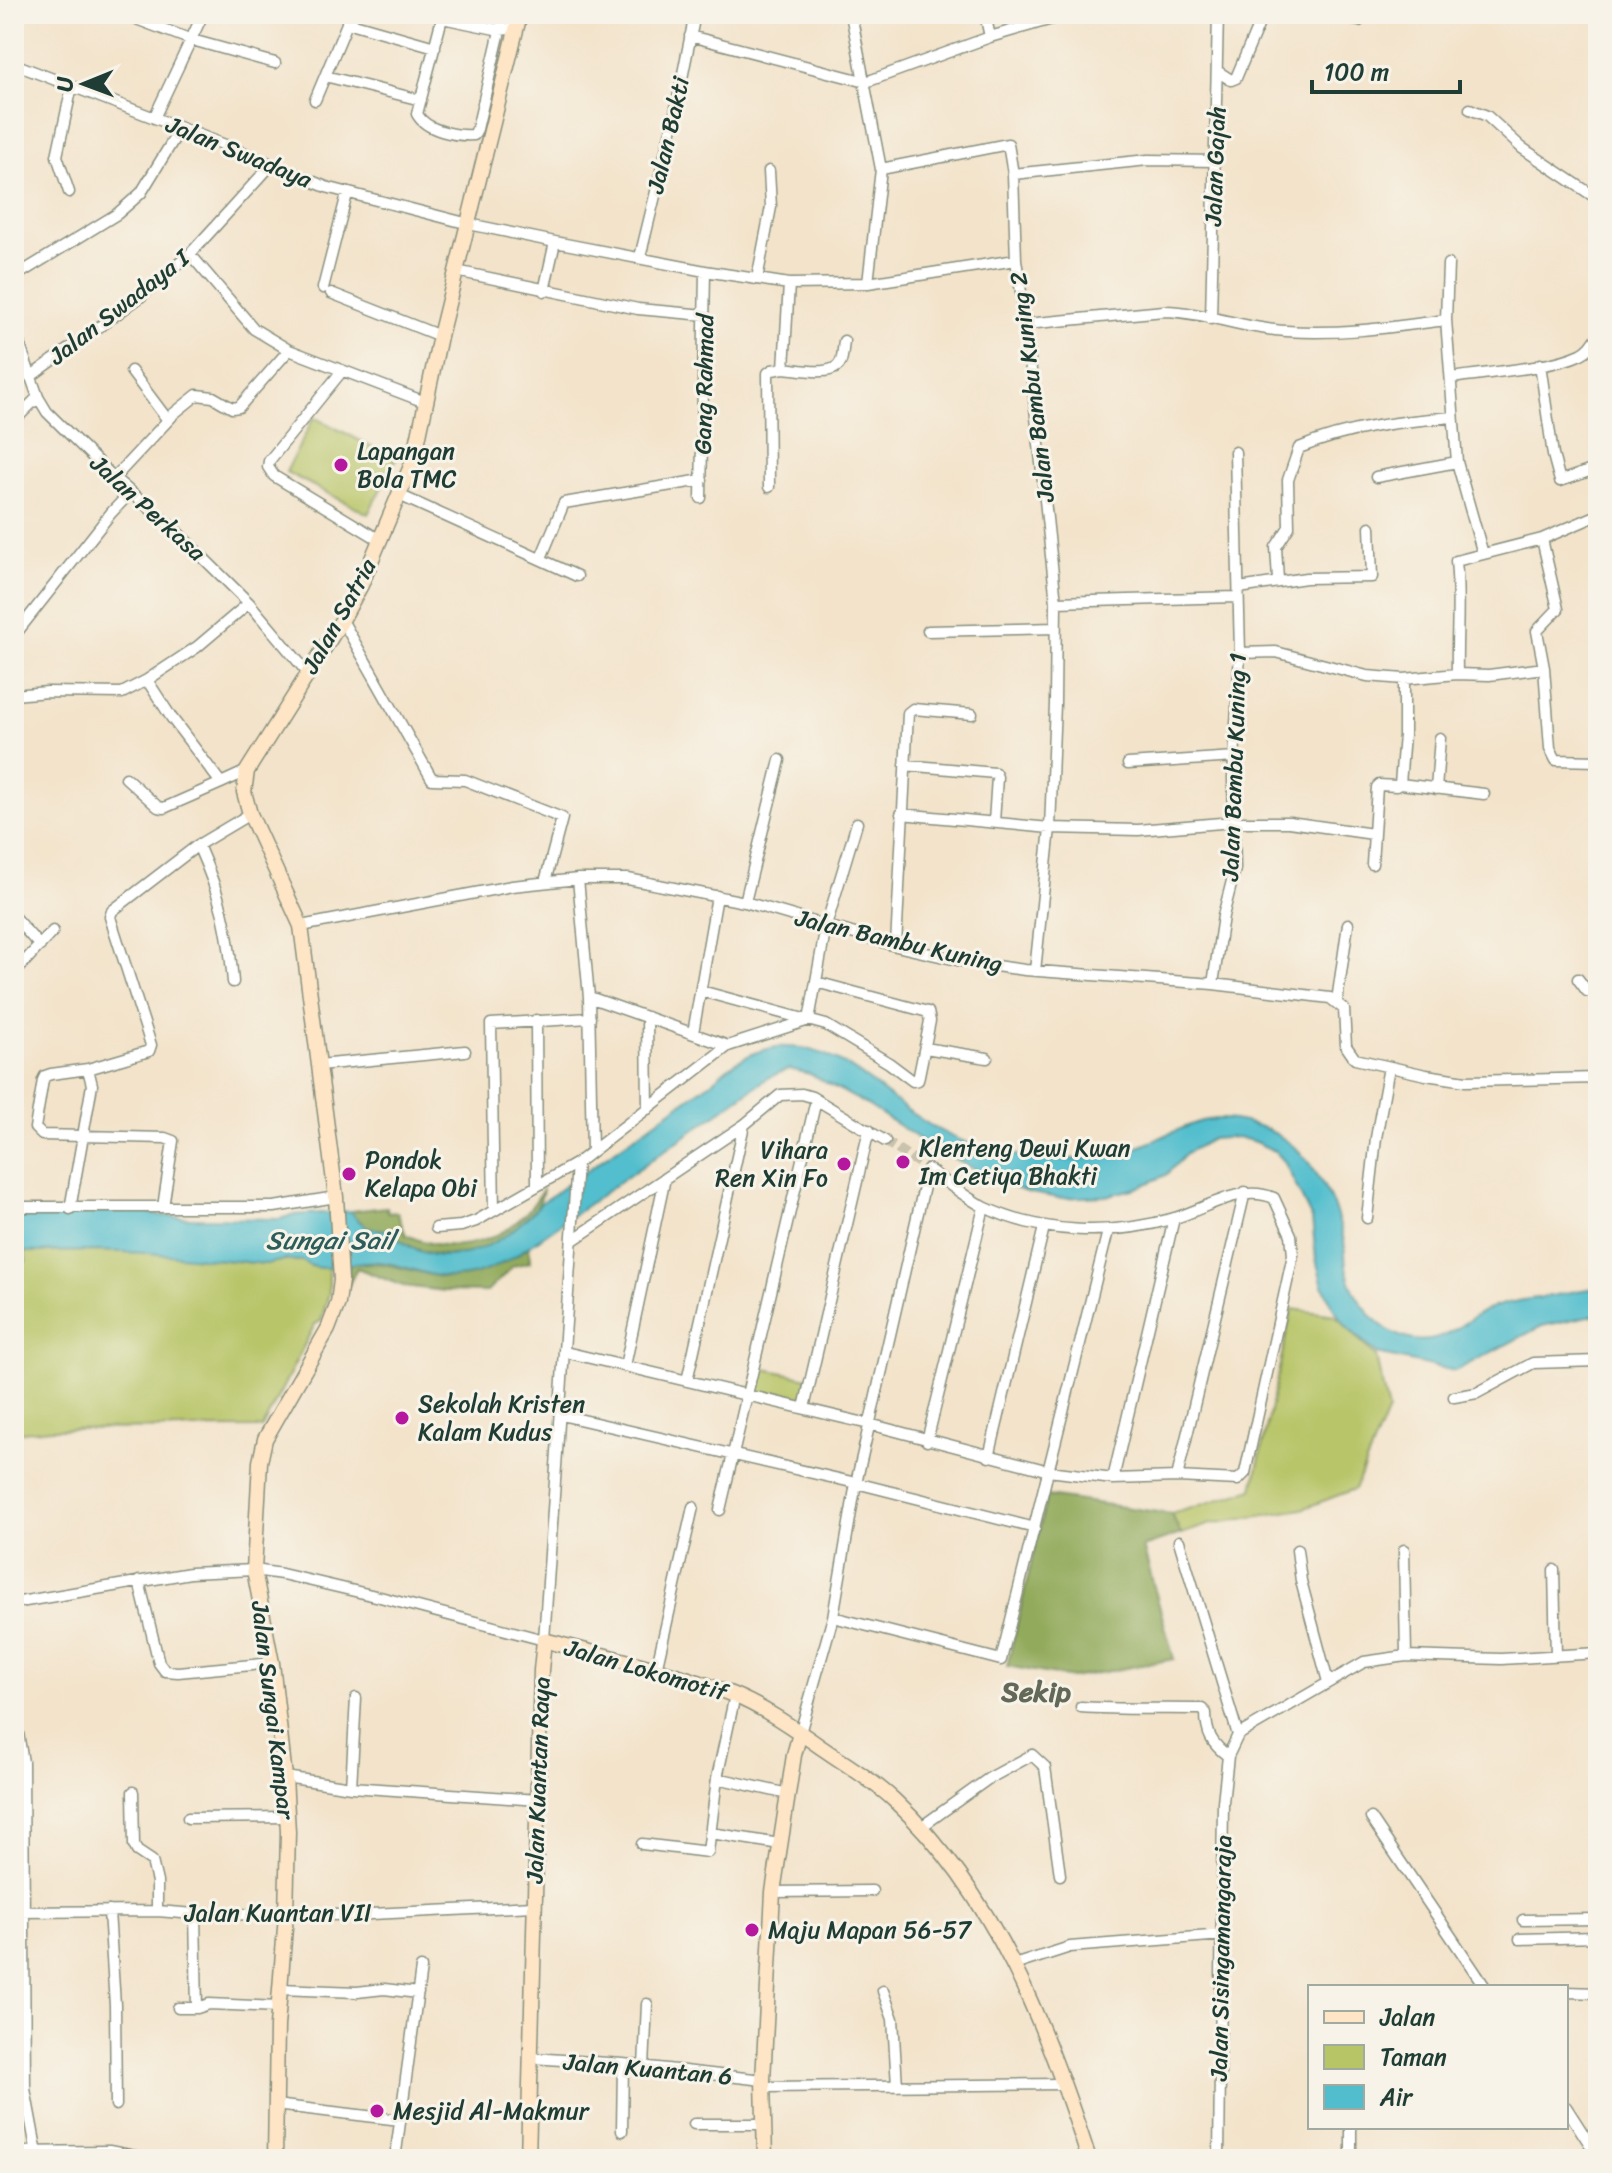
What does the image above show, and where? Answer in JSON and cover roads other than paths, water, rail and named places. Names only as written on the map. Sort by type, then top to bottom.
[{"type":"street","points":[[123,14],[192,40],[275,63]]},
{"type":"street","points":[[154,118],[203,14]]},
{"type":"street","points":[[504,14],[500,30],[474,135],[428,127],[417,114],[443,16],[500,30],[518,21]]},
{"type":"street","name":"Jalan Bakti","points":[[640,257],[674,118],[695,14]]},
{"type":"street","points":[[851,14],[881,169],[868,283]]},
{"type":"street","points":[[985,14],[990,37]]},
{"type":"street","points":[[690,36],[866,82],[990,37],[1069,14]]},
{"type":"street","name":"Jalan Gajah","points":[[1211,319],[1218,14]]},
{"type":"street","points":[[1217,71],[1231,80],[1236,78],[1263,14]]},
{"type":"street","points":[[1344,14],[1359,21],[1365,14]]},
{"type":"street","points":[[315,100],[349,18],[435,47]]},
{"type":"street","name":"Jalan Satria","points":[[247,771],[361,585],[414,459],[440,336],[518,21]]},
{"type":"street","name":"Jalan Swadaya","points":[[14,64],[347,194],[469,224]]},
{"type":"street","points":[[325,76],[421,100]]},
{"type":"street","points":[[69,192],[57,156],[72,86]]},
{"type":"street","points":[[1470,109],[1487,116],[1522,148],[1598,199]]},
{"type":"street","points":[[14,277],[117,214],[141,193],[180,129]]},
{"type":"street","points":[[881,169],[1008,144],[1013,174],[1016,260]]},
{"type":"street","points":[[1013,174],[1148,160],[1216,161]]},
{"type":"street","name":"Jalan Swadaya I","points":[[30,377],[139,298],[190,254],[272,164]]},
{"type":"street","points":[[757,279],[771,207],[769,171]]},
{"type":"street","points":[[347,194],[327,291],[440,336]]},
{"type":"street","name":"Jalan Bambu Kuning 2","points":[[469,224],[705,271],[789,284],[868,283],[1016,260],[1026,324],[1056,602],[1050,828],[1035,971]]},
{"type":"street","points":[[544,291],[555,242]]},
{"type":"street","points":[[190,254],[254,329],[289,350],[425,402]]},
{"type":"street","points":[[1448,264],[1446,320],[1457,462],[1483,554]]},
{"type":"street","points":[[456,271],[638,309],[705,315]]},
{"type":"street","name":"Gang Rahmad","points":[[701,498],[705,271]]},
{"type":"street","points":[[784,368],[789,284]]},
{"type":"street","points":[[1026,324],[1164,311],[1184,311],[1260,328],[1321,332],[1446,320]]},
{"type":"street","name":"Jalan Perkasa","points":[[14,329],[38,397],[63,429],[175,530],[249,603],[307,672]]},
{"type":"street","points":[[1451,378],[1579,355],[1590,348],[1598,336]]},
{"type":"street","points":[[769,487],[768,373],[784,368],[835,369],[841,364],[844,341]]},
{"type":"street","points":[[114,478],[172,416],[197,395],[213,397],[232,408],[239,407],[289,350]]},
{"type":"street","points":[[1540,364],[1553,455],[1560,481],[1598,468]]},
{"type":"street","points":[[131,371],[167,419],[172,416]]},
{"type":"street","points":[[342,371],[269,461],[268,467],[274,476],[380,540]]},
{"type":"street","points":[[14,421],[38,397]]},
{"type":"street","points":[[1278,580],[1276,547],[1289,527],[1288,480],[1299,448],[1319,440],[1403,421],[1453,417]]},
{"type":"street","name":"Jalan Bambu Kuning 1","points":[[1213,984],[1223,916],[1235,869],[1233,822],[1240,653],[1235,452]]},
{"type":"street","points":[[1376,477],[1457,462]]},
{"type":"street","points":[[541,558],[562,505],[566,502],[702,480]]},
{"type":"street","points":[[14,636],[131,492]]},
{"type":"street","points":[[399,495],[577,576]]},
{"type":"street","points":[[1457,674],[1459,594],[1456,561],[1542,539],[1598,515]]},
{"type":"street","points":[[1056,602],[1238,592],[1278,580],[1372,577],[1370,527]]},
{"type":"street","points":[[1542,539],[1558,609],[1537,631],[1544,668],[1550,748],[1556,760],[1598,761]]},
{"type":"street","points":[[14,695],[122,693],[197,647],[249,603]]},
{"type":"street","points":[[342,620],[432,779],[465,780],[562,818],[545,882]]},
{"type":"street","points":[[928,631],[1055,628]]},
{"type":"street","points":[[1240,653],[1276,652],[1367,676],[1404,679],[1457,674],[1489,675],[1544,668]]},
{"type":"street","points":[[1400,784],[1404,679]]},
{"type":"street","points":[[147,680],[221,783]]},
{"type":"street","points":[[896,946],[908,713],[913,709],[972,714]]},
{"type":"street","points":[[1436,789],[1440,738]]},
{"type":"street","points":[[1128,764],[1235,757]]},
{"type":"street","points":[[745,902],[780,760]]},
{"type":"street","points":[[905,765],[995,773],[994,822]]},
{"type":"street","points":[[126,778],[158,807],[164,808],[247,771]]},
{"type":"street","points":[[14,1207],[274,1207],[337,1202],[301,926],[250,814],[244,792],[247,771]]},
{"type":"street","points":[[1372,864],[1379,785],[1400,784],[1484,794]]},
{"type":"street","points":[[163,1207],[173,1141],[165,1138],[42,1135],[35,1128],[45,1076],[88,1069],[151,1049],[110,922],[112,911],[198,845],[250,814]]},
{"type":"street","points":[[901,814],[1050,828],[1138,830],[1233,822],[1289,822],[1373,834]]},
{"type":"street","points":[[809,1020],[826,926],[857,823]]},
{"type":"street","points":[[198,845],[221,901],[229,936],[233,982]]},
{"type":"street","points":[[578,879],[589,997],[592,1151]]},
{"type":"street","name":"Jalan Bambu Kuning","points":[[301,926],[512,886],[578,879],[628,879],[745,902],[896,946],[966,962],[1035,971],[1213,984],[1337,1001]]},
{"type":"street","points":[[693,1033],[717,896]]},
{"type":"street","points":[[14,917],[40,946]]},
{"type":"street","points":[[1348,924],[1345,963],[1337,1001],[1344,1009],[1346,1018],[1346,1046],[1355,1059],[1466,1081],[1598,1078]]},
{"type":"street","points":[[14,973],[53,931]]},
{"type":"street","points":[[1578,979],[1587,991],[1598,992]]},
{"type":"street","points":[[701,991],[826,1025],[913,1081],[918,1080],[931,1016],[928,1012],[816,982]]},
{"type":"street","points":[[589,997],[728,1046]]},
{"type":"street","points":[[647,1017],[648,1109]]},
{"type":"street","points":[[494,1211],[490,1026],[493,1023],[590,1018]]},
{"type":"street","points":[[536,1020],[537,1186]]},
{"type":"street","points":[[436,1228],[461,1226],[576,1167],[592,1151],[728,1046],[809,1020]]},
{"type":"street","points":[[925,1048],[987,1058]]},
{"type":"street","points":[[319,1065],[465,1051]]},
{"type":"street","points":[[1367,1218],[1376,1138],[1389,1067]]},
{"type":"street","points":[[70,1209],[92,1085],[88,1069]]},
{"type":"street","points":[[573,1240],[744,1125],[780,1095],[802,1094],[816,1100],[885,1141]]},
{"type":"street","points":[[720,1510],[816,1100]]},
{"type":"street","points":[[687,1381],[744,1125]]},
{"type":"street","points":[[804,1408],[869,1130]]},
{"type":"street","name":"Jalan Kuantan Raya","points":[[528,2159],[541,1670],[576,1167]]},
{"type":"street","points":[[565,1352],[804,1408],[869,1424],[989,1457],[1049,1471],[1113,1479],[1177,1477],[1238,1480],[1245,1473],[1293,1255],[1291,1235],[1274,1198],[1245,1192],[1174,1218],[1108,1231],[1044,1227],[984,1207],[928,1169],[869,1424],[856,1483],[833,1617],[800,1733],[788,1794],[773,1892],[763,2083],[765,2159]]},
{"type":"street","points":[[625,1366],[665,1178]]},
{"type":"street","points":[[1177,1477],[1245,1192]]},
{"type":"street","name":"Jalan Sungai Kampar","points":[[275,2159],[278,2007],[286,1915],[287,1817],[272,1663],[254,1570],[265,1439],[328,1329],[338,1303],[341,1280],[337,1202]]},
{"type":"street","points":[[927,1441],[984,1207]]},
{"type":"street","points":[[1113,1479],[1174,1218]]},
{"type":"street","points":[[989,1457],[1044,1227]]},
{"type":"street","points":[[833,1617],[1001,1660],[1108,1231]]},
{"type":"street","points":[[1454,1397],[1477,1393],[1533,1363],[1598,1361]]},
{"type":"street","points":[[561,1415],[1035,1528]]},
{"type":"street","points":[[656,1670],[693,1507]]},
{"type":"street","points":[[1179,1541],[1238,1735],[1364,1662],[1406,1656],[1501,1659],[1598,1653]]},
{"type":"street","points":[[1297,1550],[1301,1581],[1328,1682]]},
{"type":"street","points":[[1404,1550],[1406,1656]]},
{"type":"street","name":"Jalan Lokomotif","points":[[14,1603],[190,1573],[254,1570],[380,1597],[656,1670],[735,1695],[800,1733],[892,1798],[945,1856],[983,1911],[1014,1965],[1065,2084],[1089,2159]]},
{"type":"street","points":[[1554,1570],[1556,1656]]},
{"type":"street","points":[[139,1581],[159,1663],[165,1671],[272,1663]]},
{"type":"street","points":[[642,1844],[708,1852],[717,1778],[735,1695]]},
{"type":"street","points":[[351,1787],[356,1698]]},
{"type":"street","points":[[1081,1707],[1136,1711],[1202,1709],[1206,1713],[1209,1738],[1228,1756]]},
{"type":"street","points":[[14,1714],[23,1762],[18,1912],[19,2089],[38,2155]]},
{"type":"street","name":"Jalan Sisingamangaraja","points":[[1219,2159],[1223,1802],[1228,1756],[1238,1735]]},
{"type":"street","points":[[921,1827],[988,1779],[1032,1755],[1045,1767],[1060,1875]]},
{"type":"street","points":[[285,1777],[351,1787],[538,1800]]},
{"type":"street","points":[[717,1778],[788,1794]]},
{"type":"street","points":[[133,1792],[134,1845],[137,1851],[152,1861],[157,1882],[157,1911]]},
{"type":"street","points":[[188,1818],[287,1817]]},
{"type":"street","points":[[1371,1818],[1484,1985]]},
{"type":"street","points":[[711,1833],[780,1844]]},
{"type":"street","points":[[773,1892],[872,1891]]},
{"type":"street","name":"Jalan Kuantan VII","points":[[18,1912],[351,1915],[533,1906]]},
{"type":"street","points":[[109,1911],[115,2005],[116,2105]]},
{"type":"street","points":[[195,1914],[197,2008]]},
{"type":"street","points":[[1523,1920],[1598,1919]]},
{"type":"street","points":[[1014,1965],[1070,1947],[1223,1935]]},
{"type":"street","points":[[1520,1939],[1598,1937]]},
{"type":"street","points":[[395,2159],[421,1968]]},
{"type":"street","points":[[280,1989],[357,1992],[384,1989],[418,1993]]},
{"type":"street","points":[[883,1991],[893,2019],[897,2086]]},
{"type":"street","points":[[1568,1992],[1598,1993]]},
{"type":"street","points":[[178,2008],[197,2008],[209,2004],[278,2007]]},
{"type":"street","points":[[644,2067],[647,2004]]},
{"type":"street","name":"Jalan Kuantan 6","points":[[532,2058],[623,2064],[763,2083],[897,2086],[1065,2084]]},
{"type":"street","points":[[622,2131],[623,2064]]},
{"type":"street","points":[[275,2105],[400,2120]]},
{"type":"street","points":[[1568,2110],[1598,2157]]},
{"type":"street","points":[[694,2124],[764,2124]]},
{"type":"street","points":[[1351,2129],[1351,2159]]},
{"type":"street","points":[[14,2152],[38,2155],[109,2151],[150,2159]]},
{"type":"water","name":"Sungai Sail","points":[[777,1047],[799,1048],[838,1061],[947,1134],[971,1144],[1021,1156],[1062,1159],[1102,1156],[1139,1147],[1190,1125],[1217,1119],[1248,1123],[1267,1130],[1295,1148],[1323,1184],[1336,1213],[1344,1241],[1347,1271],[1356,1294],[1371,1316],[1391,1332],[1403,1337],[1434,1339],[1499,1305],[1598,1288],[1598,1314],[1542,1326],[1455,1371],[1377,1354],[1348,1328],[1334,1309],[1323,1286],[1316,1259],[1312,1219],[1284,1161],[1275,1151],[1238,1137],[1212,1139],[1187,1153],[1166,1175],[1137,1188],[1106,1196],[1058,1198],[1026,1192],[996,1181],[927,1144],[864,1103],[810,1074],[789,1069],[769,1077],[515,1256],[472,1275],[444,1277],[376,1262],[324,1268],[303,1261],[285,1260],[266,1264],[97,1251],[24,1252],[26,1261],[20,1264],[14,1255],[14,1212],[146,1211],[155,1215],[191,1218],[280,1219],[292,1215],[350,1211],[366,1226],[388,1230],[408,1245],[428,1254],[449,1256],[469,1253],[507,1234],[541,1203],[735,1063],[751,1054]]},
{"type":"tunnel","points":[[885,1141],[928,1169]]},
{"type":"place","name":"Lapangan Bola TMC","points":[[341,465]]},
{"type":"place","name":"Klenteng Dewi Kwan Im Cetiya Bhakti","points":[[903,1162]]},
{"type":"place","name":"Vihara Ren Xin Fo","points":[[844,1164]]},
{"type":"place","name":"Pondok Kelapa Obi","points":[[349,1174]]},
{"type":"place","name":"Sekolah Kristen Kalam Kudus","points":[[402,1418]]},
{"type":"place","name":"Maju Mapan 56-57","points":[[752,1930]]},
{"type":"place","name":"Mesjid Al-Makmur","points":[[377,2111]]},
{"type":"district","name":"Sekip","points":[[1036,1691]]}]
